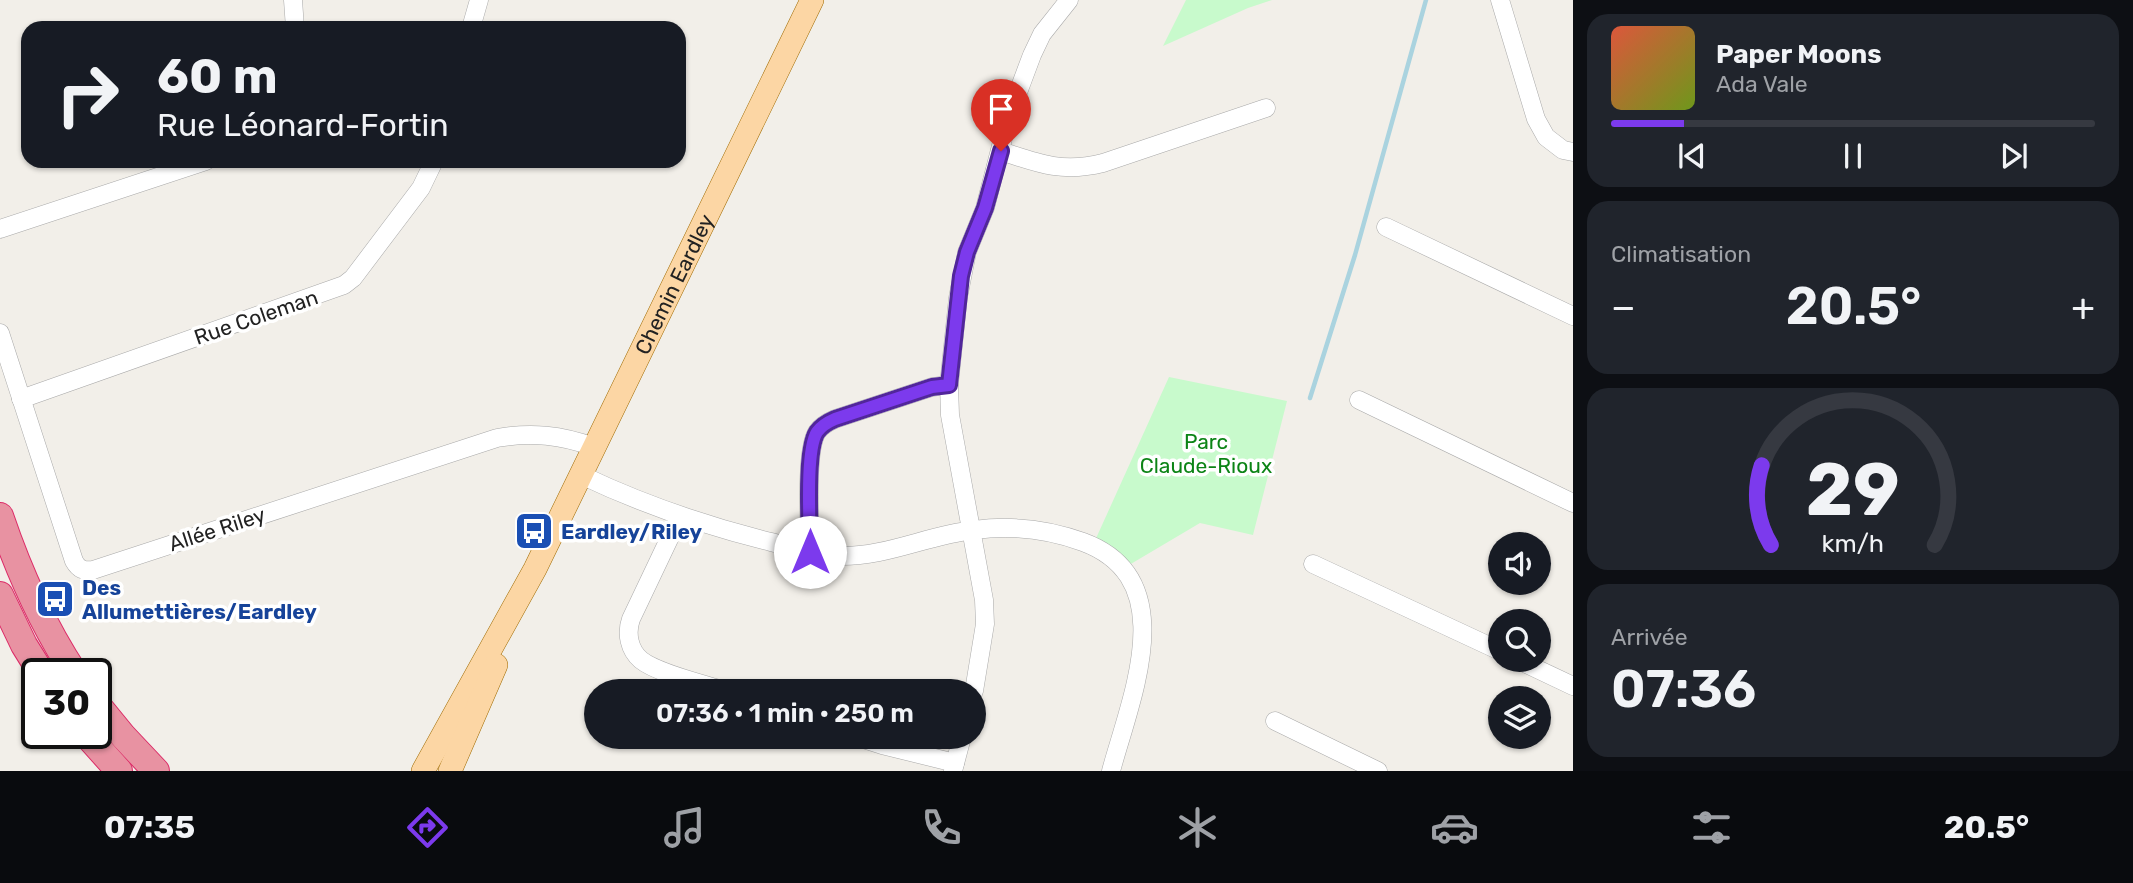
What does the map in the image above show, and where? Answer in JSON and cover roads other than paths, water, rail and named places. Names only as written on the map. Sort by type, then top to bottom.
[{"type":"highway","points":[[0,516],[34,602],[66,658]]},
{"type":"highway","points":[[0,595],[32,658]]},
{"type":"highway","points":[[112,723],[156,771]]},
{"type":"highway","points":[[99,749],[119,771]]},
{"type":"main road","name":"Chemin Eardley","points":[[450,771],[536,569],[812,0]]},
{"type":"main road","name":"Chemin Eardley","points":[[424,771],[536,569]]},
{"type":"street","points":[[293,0],[294,21]]},
{"type":"street","points":[[473,21],[479,0]]},
{"type":"street","points":[[976,679],[985,624],[984,600],[955,454],[950,415],[949,385],[961,276],[967,252],[985,208],[1008,119],[1032,55],[1042,34],[1069,0]]},
{"type":"street","points":[[1500,0],[1536,119],[1546,137],[1563,150],[1573,152]]},
{"type":"street","points":[[1001,151],[1058,167],[1076,169],[1103,163],[1266,108]]},
{"type":"street","points":[[0,229],[185,168]]},
{"type":"street","name":"Rue Coleman","points":[[21,399],[344,285],[353,278],[421,188],[431,168]]},
{"type":"street","points":[[1386,227],[1573,316]]},
{"type":"street","name":"Allée Riley","points":[[0,332],[74,561],[78,568],[85,570],[93,570],[497,438],[547,435],[594,447]]},
{"type":"street","points":[[810,552],[811,454],[817,431],[835,419],[932,387],[949,385]]},
{"type":"street","points":[[1359,400],[1573,503]]},
{"type":"street","points":[[581,475],[680,516],[736,533],[834,556],[874,554],[971,530],[1023,528],[1047,531],[1102,549],[1124,568],[1135,584],[1142,614],[1142,649],[1111,771]]},
{"type":"street","points":[[680,516],[631,619],[628,635],[635,653],[642,661],[692,679]]},
{"type":"street","points":[[1313,564],[1488,645]]},
{"type":"street","points":[[1543,672],[1573,686]]},
{"type":"street","points":[[1275,721],[1378,771]]},
{"type":"street","points":[[895,749],[954,767],[959,749]]},
{"type":"waterway","points":[[1310,398],[1355,255],[1426,0]]},
{"type":"place","name":"Eardley/Riley","points":[[534,531]]},
{"type":"place","name":"Des Allumettières/Eardley","points":[[55,599]]},
{"type":"park label","name":"Parc Claude-Rioux","points":[[1206,453]]}]
